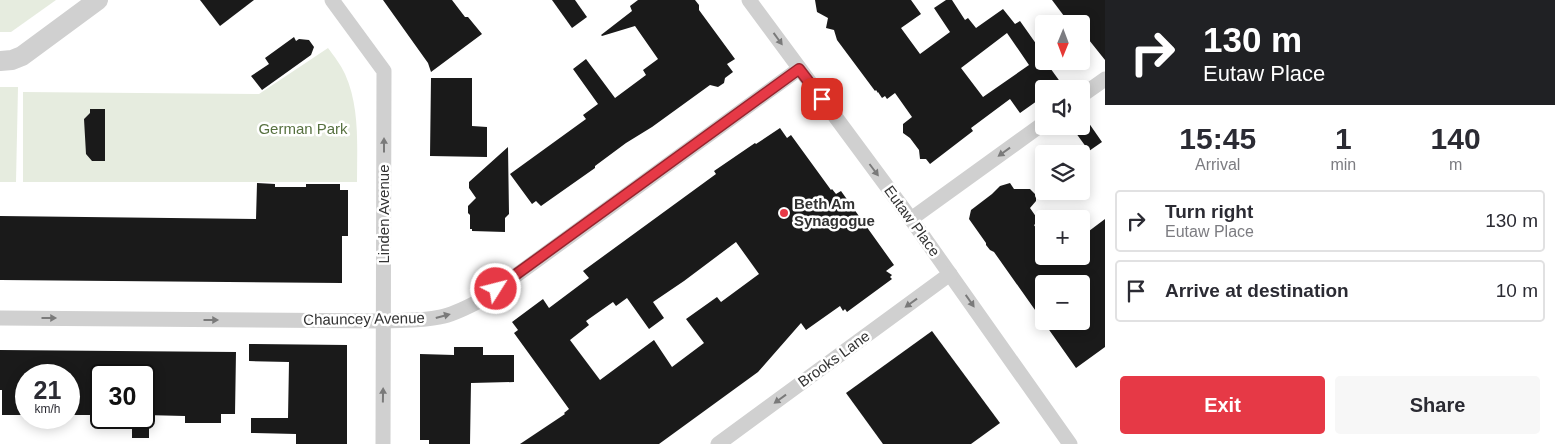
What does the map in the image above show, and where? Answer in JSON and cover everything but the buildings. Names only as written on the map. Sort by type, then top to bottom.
[{"type":"street","points":[[0,61],[12,60],[22,56],[98,0]]},
{"type":"street","name":"Linden Avenue","points":[[332,0],[384,71],[383,444]]},
{"type":"street","name":"Eutaw Place","points":[[749,0],[911,219],[1070,444]]},
{"type":"street","name":"Chauncey Avenue","points":[[0,318],[384,321],[442,317],[464,309],[485,298],[799,69]]},
{"type":"street","points":[[1090,90],[1105,79]]},
{"type":"street","points":[[911,219],[1035,129]]},
{"type":"street","name":"Brooks Lane","points":[[718,444],[950,274]]},
{"type":"green space","points":[[0,0],[56,0],[11,32],[0,32]]},
{"type":"green space","name":"German Park","points":[[328,48],[343,71],[353,100],[357,127],[357,182],[23,182],[23,92],[259,94]]},
{"type":"green space","points":[[0,87],[18,87],[16,182],[0,182]]},
{"type":"place","name":"Beth Am Synagogue","points":[[784,213]]},
{"type":"route","points":[[496,289],[799,69],[822,99]]}]
